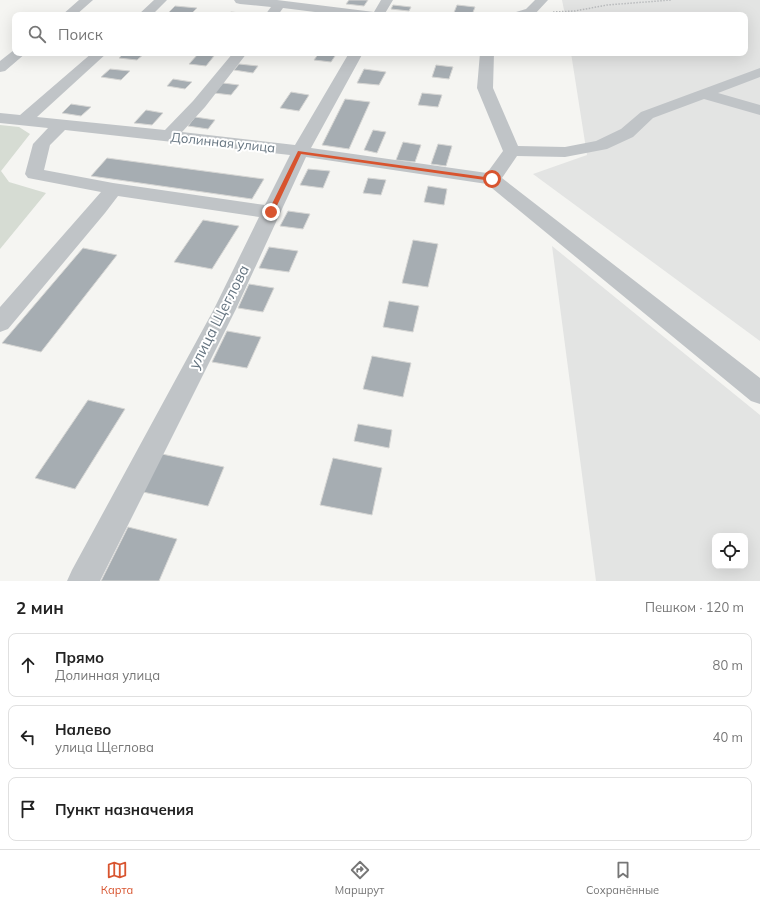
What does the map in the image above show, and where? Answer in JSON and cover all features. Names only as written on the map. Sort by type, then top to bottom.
[{"type":"street","points":[[72,12],[87,0]]},
{"type":"street","points":[[147,12],[161,0]]},
{"type":"street","points":[[240,0],[346,12]]},
{"type":"street","points":[[380,12],[387,0]]},
{"type":"street","points":[[527,12],[542,0]]},
{"type":"street","points":[[273,12],[280,4]]},
{"type":"street","points":[[24,120],[97,56]]},
{"type":"street","points":[[169,136],[199,104],[238,56]]},
{"type":"street","name":"улица Щеглова","points":[[83,581],[225,309],[300,152],[354,56]]},
{"type":"street","points":[[487,56],[485,88],[512,151]]},
{"type":"street","points":[[512,151],[565,152],[601,145],[627,133],[647,115],[760,72]]},
{"type":"street","points":[[704,94],[760,110]]},
{"type":"street","name":"Долинная улица","points":[[0,118],[257,145],[492,179]]},
{"type":"street","points":[[60,125],[42,144],[34,174],[113,189],[271,212]]},
{"type":"street","points":[[512,151],[492,179],[760,393]]},
{"type":"street","points":[[0,323],[98,209],[113,189]]},
{"type":"path","points":[[550,12],[575,11],[607,5],[671,0]]},
{"type":"shaded area","points":[[562,0],[760,0],[760,341],[533,174],[587,155],[571,56],[748,56],[748,12],[564,12]]},
{"type":"shaded area","points":[[0,125],[19,127],[30,134],[1,171],[9,182],[46,193],[0,249]]},
{"type":"shaded area","points":[[552,246],[760,415],[760,581],[596,581]]},
{"type":"building","points":[[349,0],[368,0],[364,6],[346,4]]},
{"type":"building","points":[[393,5],[411,7],[409,11],[391,9]]},
{"type":"building","points":[[457,5],[475,7],[473,12],[454,12]]},
{"type":"building","points":[[175,6],[197,8],[193,12],[169,12]]},
{"type":"building","points":[[121,56],[142,56],[137,60],[119,58]]},
{"type":"building","points":[[196,56],[214,56],[206,66],[189,64]]},
{"type":"building","points":[[317,56],[335,56],[331,62],[314,60]]},
{"type":"building","points":[[239,64],[258,66],[253,73],[234,70]]},
{"type":"building","points":[[436,65],[453,67],[449,79],[432,77]]},
{"type":"building","points":[[110,69],[130,71],[121,80],[101,77]]},
{"type":"building","points":[[364,69],[386,72],[379,85],[357,83]]},
{"type":"building","points":[[173,79],[192,82],[185,89],[167,86]]},
{"type":"building","points":[[223,83],[239,85],[231,95],[214,93]]},
{"type":"building","points":[[291,92],[309,95],[299,111],[280,108]]},
{"type":"building","points":[[422,93],[442,95],[438,107],[418,105]]},
{"type":"building","points":[[345,99],[370,102],[349,149],[322,145]]},
{"type":"building","points":[[71,104],[91,107],[81,116],[62,113]]},
{"type":"building","points":[[146,110],[163,113],[152,125],[134,123]]},
{"type":"building","points":[[195,117],[215,120],[208,129],[188,126]]},
{"type":"building","points":[[373,130],[386,132],[377,153],[364,150]]},
{"type":"building","points":[[403,142],[421,145],[415,162],[396,160]]},
{"type":"building","points":[[438,144],[452,146],[446,166],[431,164]]},
{"type":"building","points":[[107,158],[264,179],[252,199],[91,176]]},
{"type":"building","points":[[308,169],[330,171],[323,188],[300,185]]},
{"type":"building","points":[[368,178],[386,180],[381,195],[363,193]]},
{"type":"building","points":[[428,186],[447,189],[444,205],[424,202]]},
{"type":"building","points":[[288,211],[310,214],[303,229],[280,226]]},
{"type":"building","points":[[203,220],[239,226],[212,269],[174,262]]},
{"type":"building","points":[[413,240],[438,244],[428,287],[402,283]]},
{"type":"building","points":[[269,247],[298,251],[289,272],[259,268]]},
{"type":"building","points":[[83,248],[117,255],[41,352],[2,343]]},
{"type":"building","points":[[249,284],[274,288],[263,312],[238,308]]},
{"type":"building","points":[[389,301],[419,306],[413,332],[383,327]]},
{"type":"building","points":[[227,331],[261,337],[247,368],[212,362]]},
{"type":"building","points":[[372,356],[411,363],[403,397],[363,389]]},
{"type":"building","points":[[88,400],[125,409],[75,489],[35,478]]},
{"type":"building","points":[[358,424],[392,430],[389,448],[354,441]]},
{"type":"building","points":[[162,454],[224,467],[208,506],[143,492]]},
{"type":"building","points":[[333,458],[382,468],[372,515],[320,505]]},
{"type":"building","points":[[128,527],[177,539],[159,581],[101,581]]},
{"type":"route","points":[[271,212],[300,152],[492,179]]}]
